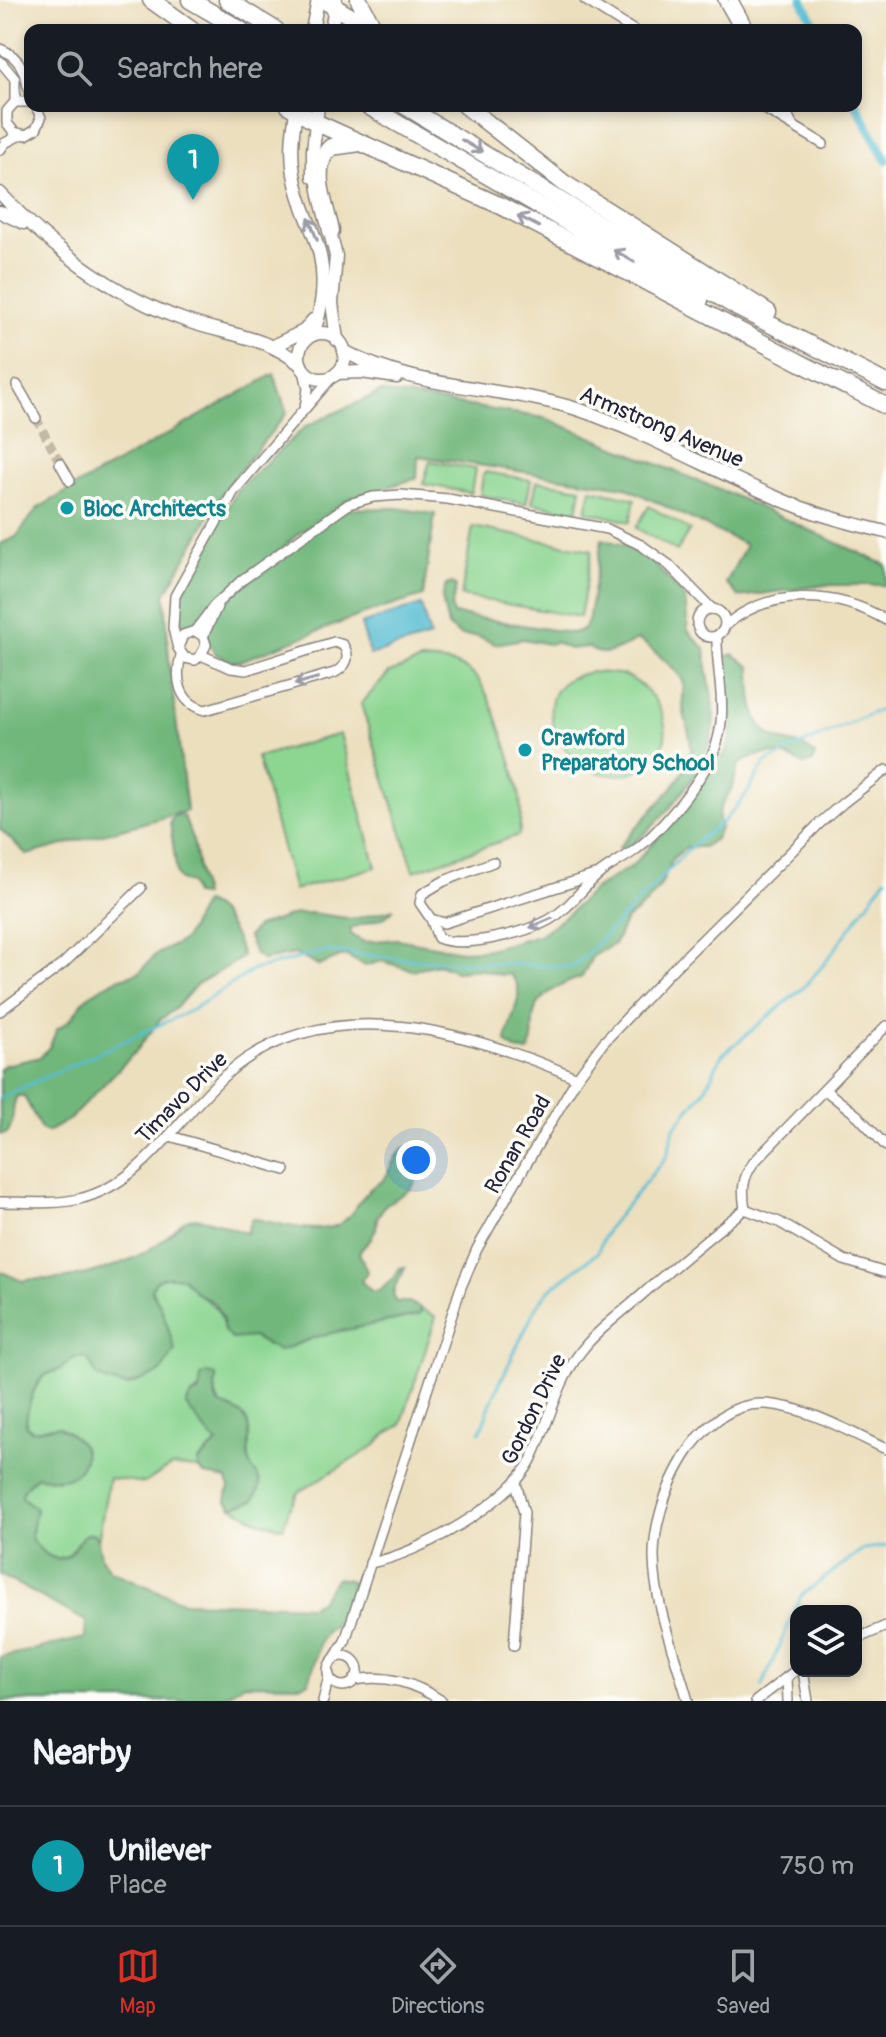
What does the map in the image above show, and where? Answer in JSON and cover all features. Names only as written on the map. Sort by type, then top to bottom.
[{"type":"highway","points":[[151,0],[185,24]]},
{"type":"highway","points":[[190,0],[231,24]]},
{"type":"highway","points":[[227,0],[266,24]]},
{"type":"highway","points":[[359,0],[371,24]]},
{"type":"highway","points":[[328,2],[364,24]]},
{"type":"highway","points":[[378,112],[845,386]]},
{"type":"highway","points":[[415,112],[736,307],[879,381]]},
{"type":"highway","points":[[474,112],[564,183],[879,381]]},
{"type":"highway","points":[[316,114],[361,143],[501,206],[886,406]]},
{"type":"highway","points":[[331,231],[319,164],[331,147],[361,143]]},
{"type":"street","points":[[585,0],[623,24]]},
{"type":"street","points":[[723,0],[736,24]]},
{"type":"street","points":[[733,0],[745,24]]},
{"type":"street","points":[[315,24],[328,2]]},
{"type":"street","points":[[328,2],[330,24]]},
{"type":"street","points":[[0,49],[10,53],[24,68]]},
{"type":"street","points":[[0,61],[15,79],[15,102],[7,111],[7,123],[0,132]]},
{"type":"street","points":[[15,102],[24,102]]},
{"type":"street","points":[[0,150],[5,143],[31,133],[39,124],[40,112]]},
{"type":"street","points":[[294,112],[292,163],[300,201],[312,223],[322,257],[323,275],[316,326],[300,352],[308,389],[305,407]]},
{"type":"street","points":[[770,112],[823,144]]},
{"type":"street","points":[[786,112],[794,127]]},
{"type":"street","points":[[203,652],[192,660],[180,652],[173,634],[175,596],[234,491],[343,363],[332,303],[336,256],[313,173],[316,114]]},
{"type":"street","points":[[7,123],[20,135]]},
{"type":"street","points":[[0,193],[30,226],[103,281],[153,308],[190,322],[272,343],[320,379],[335,375]]},
{"type":"street","points":[[0,212],[30,226]]},
{"type":"street","points":[[272,343],[304,331],[321,306]]},
{"type":"street","points":[[272,343],[327,334],[340,345]]},
{"type":"street","name":"Armstrong Avenue","points":[[340,345],[361,360],[415,378]]},
{"type":"street","name":"Armstrong Avenue","points":[[335,375],[361,372],[415,378],[540,399],[584,412],[778,499],[886,532]]},
{"type":"street","points":[[17,385],[36,418]]},
{"type":"street","points":[[60,463],[70,481]]},
{"type":"street","points":[[173,621],[183,635],[178,669],[180,690],[192,705],[205,710],[339,670],[347,661],[347,653],[340,642],[246,670],[231,668],[203,652],[199,634],[221,601],[242,580],[300,536],[349,504],[373,497],[401,495],[448,499],[607,529],[641,545],[669,565],[724,619],[725,626]]},
{"type":"street","points":[[493,862],[444,881],[419,898],[438,938],[479,942],[535,926],[562,911],[600,873],[637,849],[668,817],[708,764],[721,728],[721,679],[712,637],[698,630],[699,616],[694,591]]},
{"type":"street","points":[[699,616],[716,611],[741,611],[767,602],[812,597],[864,608],[886,620]]},
{"type":"street","points":[[712,637],[741,611]]},
{"type":"street","points":[[183,635],[199,634]]},
{"type":"street","name":"Ronan Road","points":[[334,1659],[345,1641],[468,1267],[577,1078],[634,1009],[820,823],[886,770]]},
{"type":"street","points":[[431,919],[444,923],[600,873]]},
{"type":"street","points":[[0,1011],[63,964],[141,888]]},
{"type":"street","name":"Timavo Drive","points":[[0,1202],[56,1203],[92,1195],[124,1177],[170,1136],[212,1088],[244,1061],[278,1042],[324,1027],[363,1024],[434,1031],[488,1046],[577,1078]]},
{"type":"street","points":[[886,1026],[748,1171],[743,1190],[745,1209],[779,1222],[844,1260],[886,1273]]},
{"type":"street","points":[[825,1090],[858,1116],[886,1146]]},
{"type":"street","points":[[170,1136],[285,1170]]},
{"type":"street","name":"Gordon Drive","points":[[370,1563],[395,1558],[418,1548],[490,1504],[516,1483],[532,1459],[569,1370],[587,1343],[699,1244],[745,1209]]},
{"type":"street","points":[[688,1701],[665,1622],[654,1556],[657,1526],[665,1502],[694,1441],[727,1413],[763,1404],[795,1409],[886,1449]]},
{"type":"street","points":[[514,1645],[524,1513],[516,1483]]},
{"type":"street","points":[[862,1636],[886,1626]]},
{"type":"street","name":"Ronan Road","points":[[345,1641],[348,1657]]},
{"type":"street","points":[[324,1701],[329,1666],[334,1659],[348,1657],[370,1677]]},
{"type":"street","points":[[354,1680],[358,1675],[357,1666]]},
{"type":"street","points":[[329,1675],[333,1682],[344,1686]]},
{"type":"street","points":[[756,1701],[790,1676]]},
{"type":"street","points":[[324,1701],[354,1680],[370,1677],[387,1677],[403,1682],[442,1701]]},
{"type":"street","points":[[788,1701],[792,1677]]},
{"type":"street","points":[[804,1677],[808,1701]]},
{"type":"green space","points":[[274,374],[287,413],[226,487],[165,594],[169,661],[187,811],[27,855],[0,829],[0,544],[16,537],[38,508]]},
{"type":"green space","points":[[381,392],[545,418],[730,494],[886,565],[886,585],[826,585],[739,597],[726,583],[746,545],[625,487],[418,456],[417,478],[349,499],[297,535],[183,635],[178,599],[237,490],[306,426]]},
{"type":"green space","points":[[430,461],[475,469],[471,493],[423,484]]},
{"type":"green space","points":[[486,472],[531,480],[526,504],[480,495]]},
{"type":"green space","points":[[537,481],[581,488],[577,512],[532,503]]},
{"type":"green space","points":[[591,489],[635,499],[630,522],[586,511]]},
{"type":"green space","points":[[649,506],[690,530],[677,551],[636,528]]},
{"type":"green space","points":[[396,508],[435,514],[423,596],[361,615],[235,663],[217,655],[208,643],[207,633],[220,606],[305,535],[345,509]]},
{"type":"green space","points":[[473,527],[592,550],[580,617],[461,596]]},
{"type":"green space","points":[[602,539],[634,548],[651,560],[685,598],[688,631],[705,649],[714,717],[712,735],[695,774],[668,810],[623,851],[619,848],[673,787],[688,760],[691,743],[681,677],[638,640],[600,653],[588,647],[569,649],[555,642],[549,644],[523,639],[495,644],[478,636],[461,636],[448,626],[442,598],[446,585],[452,583],[456,587],[451,609],[453,614],[572,633],[583,630],[588,622]]},
{"type":"green space","points":[[733,654],[751,667],[754,710],[763,728],[780,740],[807,748],[815,755],[813,762],[804,765],[787,757],[763,754],[738,765],[733,785],[720,810],[721,827],[715,839],[703,847],[687,847],[673,858],[661,885],[647,903],[626,920],[615,943],[592,957],[582,977],[543,997],[535,1012],[529,1052],[516,1050],[506,1042],[518,997],[515,981],[509,974],[479,969],[456,971],[438,964],[412,970],[382,961],[365,966],[345,955],[319,966],[295,954],[263,960],[255,954],[248,937],[256,927],[295,914],[354,919],[394,909],[385,917],[351,928],[351,935],[364,942],[397,939],[461,951],[485,950],[539,935],[567,915],[593,890],[632,866],[684,809],[728,749],[733,727],[724,664],[727,656]]},
{"type":"green space","points":[[420,661],[455,665],[474,675],[481,684],[508,752],[521,812],[519,835],[414,871],[361,704],[389,673]]},
{"type":"green space","points":[[590,672],[628,677],[643,687],[659,707],[664,719],[664,743],[648,764],[625,774],[603,773],[583,764],[567,750],[555,732],[551,712],[554,694],[567,680]]},
{"type":"green space","points":[[340,734],[376,867],[294,890],[257,757]]},
{"type":"green space","points":[[174,816],[184,817],[193,841],[203,896],[194,895],[190,883],[180,880],[177,875],[170,822]]},
{"type":"green space","points":[[204,903],[217,911],[228,924],[242,955],[237,961],[196,985],[70,1119],[47,1132],[41,1129],[24,1096],[17,1096],[10,1128],[7,1133],[0,1134],[0,1069],[5,1065],[41,1057],[57,1029],[71,1019],[86,998],[115,980],[140,972],[155,955],[184,940]]},
{"type":"green space","points":[[405,1147],[411,1149],[420,1174],[411,1189],[385,1205],[377,1218],[371,1239],[359,1252],[367,1272],[361,1281],[371,1291],[379,1291],[400,1268],[405,1267],[394,1297],[396,1302],[409,1302],[420,1308],[418,1315],[321,1335],[279,1351],[253,1337],[231,1339],[224,1331],[222,1317],[214,1303],[195,1292],[183,1278],[164,1277],[151,1290],[162,1309],[175,1350],[160,1373],[127,1386],[97,1376],[88,1359],[76,1358],[43,1377],[33,1394],[27,1414],[26,1426],[31,1431],[58,1426],[77,1440],[85,1453],[78,1471],[68,1478],[36,1476],[23,1490],[22,1497],[36,1509],[31,1538],[51,1557],[68,1556],[84,1535],[93,1533],[109,1570],[184,1602],[310,1606],[321,1599],[337,1578],[349,1580],[354,1588],[343,1619],[320,1641],[309,1682],[301,1685],[243,1684],[217,1701],[0,1701],[0,1657],[85,1638],[86,1621],[0,1575],[0,1271],[22,1281],[67,1278],[94,1272],[145,1252],[184,1221],[195,1218],[246,1233],[252,1218],[299,1228],[334,1226],[343,1222],[370,1189],[383,1180]]},
{"type":"green space","points":[[163,1276],[183,1278],[216,1308],[224,1331],[253,1337],[279,1351],[321,1335],[418,1315],[420,1308],[436,1317],[401,1425],[376,1445],[299,1492],[283,1528],[259,1521],[232,1507],[253,1501],[260,1484],[249,1464],[248,1427],[218,1401],[216,1376],[190,1397],[186,1405],[218,1443],[198,1461],[198,1468],[171,1466],[145,1483],[109,1478],[98,1541],[93,1533],[84,1535],[68,1555],[51,1557],[30,1538],[36,1509],[21,1496],[36,1476],[58,1480],[83,1447],[62,1428],[35,1431],[26,1426],[33,1394],[45,1376],[76,1358],[89,1359],[162,1309],[151,1289],[155,1280]]},
{"type":"green space","points":[[206,1373],[216,1375],[217,1402],[237,1412],[247,1422],[249,1462],[260,1481],[253,1501],[232,1507],[226,1500],[227,1479],[205,1475],[198,1468],[198,1462],[218,1443],[186,1406],[190,1397],[199,1392],[201,1376]]},
{"type":"water","points":[[421,605],[430,637],[370,655],[361,624]]},
{"type":"waterway","points":[[802,0],[815,24]]},
{"type":"waterway","points":[[860,112],[886,160]]},
{"type":"waterway","points":[[0,1098],[192,1010],[253,970],[327,951],[417,960],[574,967],[694,844],[723,822],[745,796],[765,763],[886,707]]},
{"type":"waterway","points":[[480,1432],[536,1307],[549,1290],[597,1253],[608,1228],[667,1156],[674,1128],[704,1091],[722,1055],[803,988],[825,963],[886,878]]},
{"type":"waterway","points":[[762,1686],[801,1596],[863,1549],[886,1546]]},
{"type":"tunnel","points":[[36,418],[60,463]]},
{"type":"place","name":"Unilever","points":[[193,200]]},
{"type":"place","name":"Bloc Architects","points":[[67,508]]},
{"type":"place","name":"Crawford Preparatory School","points":[[525,750]]}]
